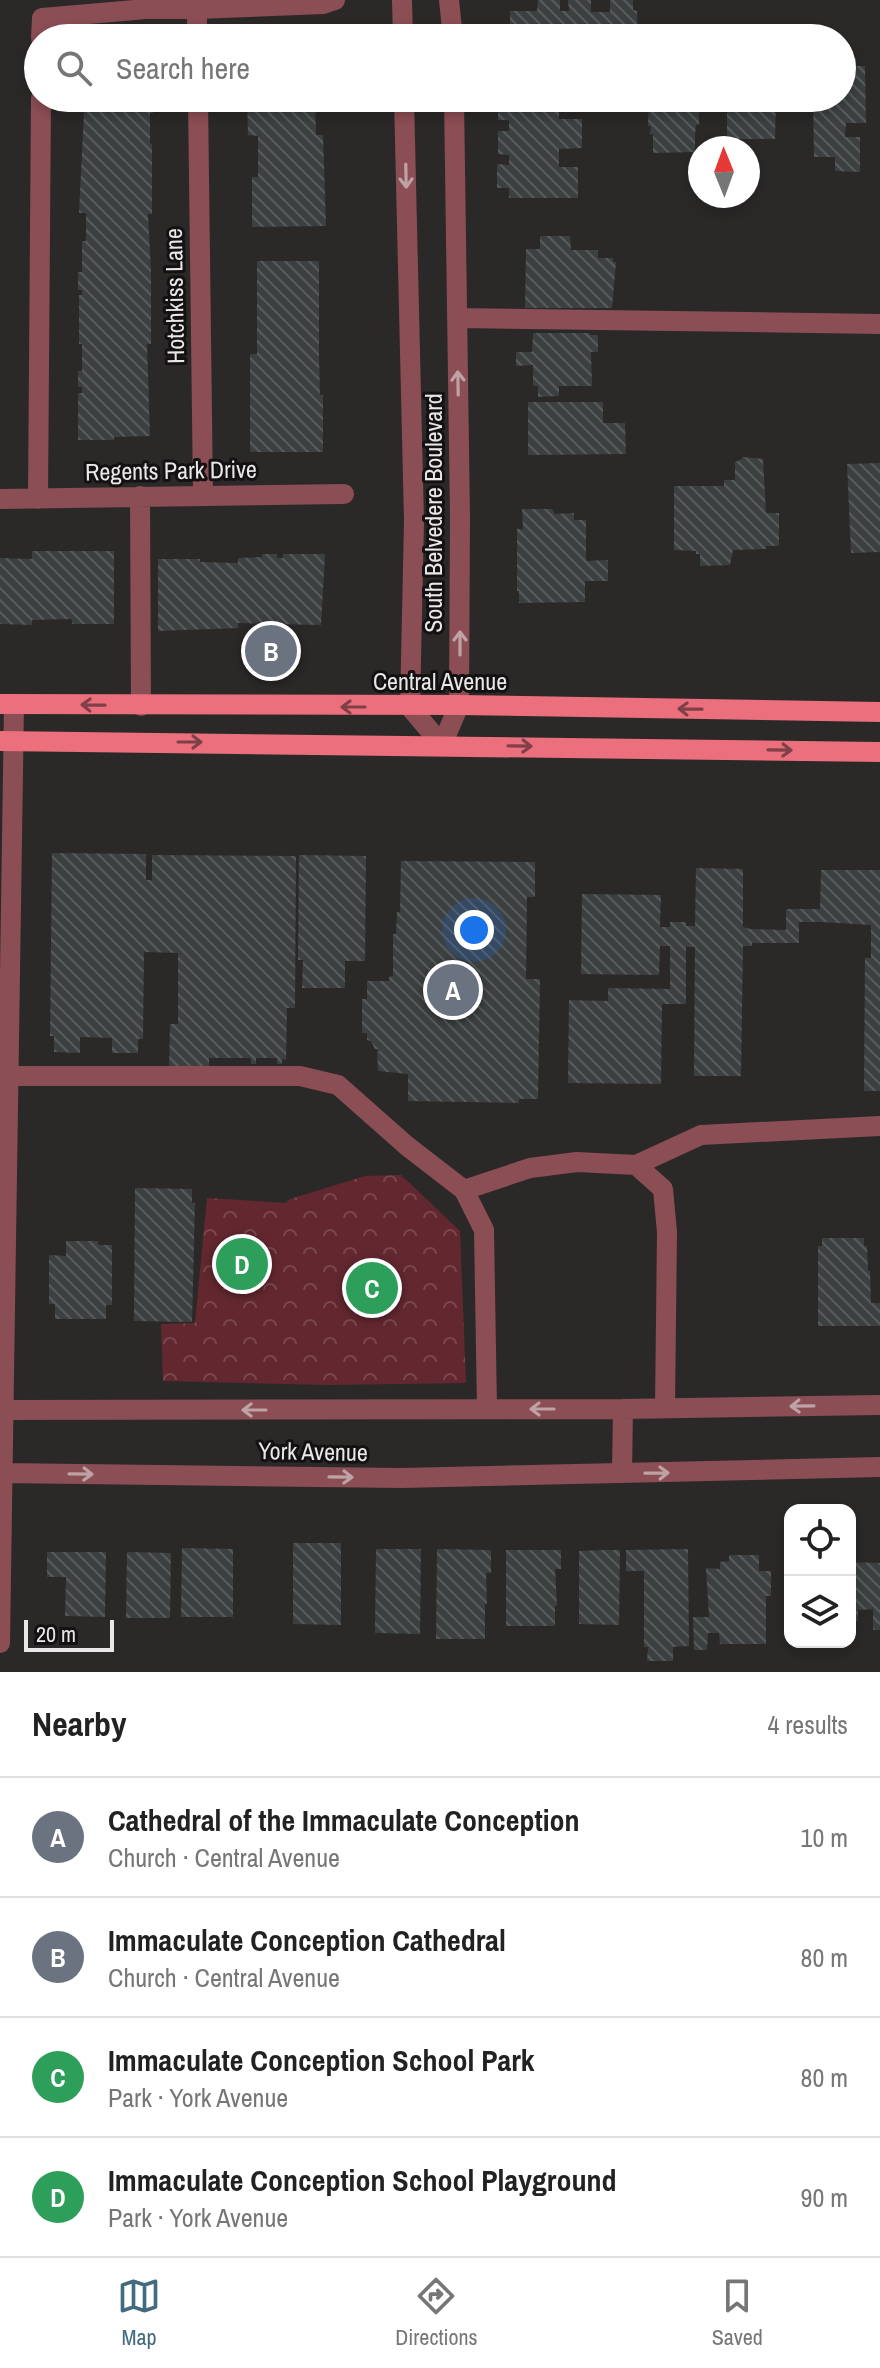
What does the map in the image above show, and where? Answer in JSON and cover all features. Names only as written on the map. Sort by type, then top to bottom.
[{"type":"main road","name":"Central Avenue","points":[[7,705],[459,705],[880,712]]},
{"type":"main road","points":[[7,741],[880,752]]},
{"type":"street","points":[[64,24],[146,9],[323,4],[335,0]]},
{"type":"street","points":[[402,0],[403,24]]},
{"type":"street","points":[[449,0],[452,24]]},
{"type":"street","points":[[197,9],[197,24]]},
{"type":"street","points":[[38,499],[41,112]]},
{"type":"street","name":"Hotchkiss Lane","points":[[198,112],[203,494]]},
{"type":"street","name":"South Belvedere Boulevard","points":[[404,112],[414,521],[410,707]]},
{"type":"street","name":"South Belvedere Boulevard","points":[[442,745],[459,705],[454,112]]},
{"type":"street","points":[[458,318],[880,324]]},
{"type":"street","name":"Regents Park Drive","points":[[0,499],[344,494]]},
{"type":"street","points":[[140,496],[141,706]]},
{"type":"street","points":[[0,1643],[5,1410],[4,1172],[9,1076],[7,705]]},
{"type":"street","points":[[410,707],[442,745]]},
{"type":"street","points":[[9,1076],[300,1076],[338,1085],[407,1146],[464,1190],[484,1230],[487,1409]]},
{"type":"street","points":[[464,1190],[530,1168],[577,1162],[636,1165],[701,1135],[880,1126]]},
{"type":"street","points":[[636,1165],[663,1189],[667,1232],[665,1408]]},
{"type":"street","name":"York Avenue","points":[[5,1410],[623,1409],[880,1405]]},
{"type":"street","points":[[622,1473],[623,1409]]},
{"type":"street","name":"York Avenue","points":[[3,1473],[401,1478],[880,1467]]},
{"type":"green space","points":[[401,1175],[460,1231],[466,1383],[329,1385],[163,1381],[161,1324],[195,1323],[207,1198],[286,1203],[290,1199],[365,1176]]},
{"type":"building","points":[[538,0],[560,0],[560,11],[569,11],[568,0],[591,0],[591,12],[610,12],[610,0],[633,0],[637,24],[510,24],[510,11],[537,11]]},
{"type":"building","points":[[856,66],[865,66],[866,123],[846,123],[845,137],[860,137],[860,172],[835,171],[835,157],[814,157],[813,112],[856,112]]},
{"type":"building","points":[[84,112],[153,112],[150,113],[152,214],[148,214],[151,272],[151,344],[147,344],[150,436],[78,440],[78,393],[82,393],[82,387],[78,387],[78,371],[82,371],[79,295],[82,295],[82,290],[78,290],[78,272],[82,272],[82,241],[86,241],[86,213],[79,213]]},
{"type":"building","points":[[247,112],[315,112],[316,135],[323,135],[326,226],[252,227],[252,177],[258,177],[258,136],[248,135]]},
{"type":"building","points":[[498,112],[559,112],[559,119],[582,119],[582,148],[559,149],[559,167],[578,167],[578,198],[509,198],[509,188],[497,188],[497,164],[509,165],[509,155],[498,154],[498,131],[509,131],[509,120],[498,120]]},
{"type":"building","points":[[648,112],[699,112],[695,136],[688,136],[688,152],[653,153],[651,126],[648,126]]},
{"type":"building","points":[[727,112],[776,112],[775,139],[727,136]]},
{"type":"building","points":[[540,236],[570,236],[571,250],[598,250],[598,258],[613,258],[616,262],[612,308],[525,308],[526,249],[540,249]]},
{"type":"building","points":[[257,261],[319,261],[323,452],[250,452],[250,354],[257,354]]},
{"type":"building","points":[[533,333],[598,335],[598,352],[591,352],[592,386],[559,386],[559,396],[538,397],[538,386],[533,386],[533,365],[516,366],[516,352],[532,352]]},
{"type":"building","points":[[528,402],[603,402],[603,423],[625,423],[626,454],[528,455]]},
{"type":"building","points":[[742,457],[763,459],[766,513],[779,513],[779,546],[733,550],[730,565],[700,566],[700,554],[696,551],[674,550],[674,486],[724,486],[724,480],[735,480],[735,462]]},
{"type":"building","points":[[880,463],[880,552],[851,553],[847,464]]},
{"type":"building","points":[[522,509],[552,509],[555,514],[574,513],[574,520],[586,520],[586,561],[608,560],[608,581],[585,581],[585,602],[519,603],[517,529],[523,529]]},
{"type":"building","points":[[32,551],[114,551],[114,624],[72,624],[72,619],[32,620],[32,625],[0,624],[0,558],[32,559]]},
{"type":"building","points":[[262,554],[277,554],[277,558],[283,558],[283,554],[325,554],[321,625],[238,623],[238,628],[158,631],[158,559],[238,563],[238,558],[262,557]]},
{"type":"building","points":[[52,853],[146,854],[146,880],[152,880],[152,855],[296,856],[295,1008],[287,1008],[286,1060],[282,1059],[282,1064],[277,1064],[277,1058],[256,1058],[256,1064],[251,1064],[251,1058],[209,1058],[209,1070],[169,1069],[170,1024],[178,1024],[178,953],[144,952],[143,1039],[138,1039],[138,1053],[112,1053],[112,1038],[80,1037],[80,1053],[54,1052],[54,1036],[50,1036]]},
{"type":"building","points":[[299,855],[366,856],[365,961],[345,961],[345,988],[302,988],[303,960],[298,960]]},
{"type":"building","points":[[401,861],[535,862],[535,897],[527,897],[526,979],[540,979],[538,1099],[519,1099],[519,1103],[408,1101],[408,1074],[378,1071],[377,1052],[380,1050],[367,1040],[367,1033],[362,1033],[362,999],[367,999],[367,981],[389,981],[389,977],[393,976],[393,934],[396,934],[397,912],[400,912]]},
{"type":"building","points":[[696,868],[743,869],[743,927],[786,930],[786,909],[820,909],[821,870],[880,870],[880,1091],[864,1091],[865,958],[871,958],[871,925],[821,922],[799,922],[799,943],[752,943],[752,946],[743,946],[741,1076],[694,1076],[695,947],[686,947],[686,1004],[662,1004],[661,1084],[568,1083],[569,1000],[608,1001],[608,988],[670,989],[670,946],[660,946],[659,975],[581,974],[582,894],[661,895],[660,927],[670,927],[670,922],[686,922],[686,926],[695,926]]},
{"type":"building","points":[[135,1188],[192,1189],[192,1203],[195,1203],[192,1322],[134,1321]]},
{"type":"building","points":[[822,1238],[864,1238],[870,1271],[871,1303],[880,1303],[880,1326],[818,1326],[818,1246],[822,1246]]},
{"type":"building","points":[[66,1241],[98,1241],[98,1245],[112,1245],[112,1305],[106,1305],[106,1319],[55,1319],[55,1304],[49,1304],[49,1255],[66,1256]]},
{"type":"building","points":[[293,1543],[341,1543],[341,1625],[293,1624]]},
{"type":"building","points":[[182,1548],[233,1549],[233,1617],[181,1617]]},
{"type":"building","points":[[376,1549],[421,1549],[420,1634],[375,1633]]},
{"type":"building","points":[[437,1549],[491,1550],[491,1573],[486,1573],[485,1639],[436,1639]]},
{"type":"building","points":[[688,1549],[689,1646],[673,1647],[673,1661],[647,1661],[648,1647],[644,1647],[644,1571],[626,1571],[626,1550]]},
{"type":"building","points":[[506,1550],[561,1550],[561,1569],[555,1569],[555,1626],[506,1626]]},
{"type":"building","points":[[620,1550],[619,1625],[579,1624],[579,1551]]},
{"type":"building","points":[[47,1552],[106,1552],[105,1617],[65,1616],[66,1577],[47,1577]]},
{"type":"building","points":[[127,1552],[171,1553],[170,1618],[126,1618]]},
{"type":"building","points":[[729,1555],[759,1555],[759,1571],[771,1571],[771,1596],[766,1596],[766,1644],[720,1644],[719,1633],[708,1633],[707,1650],[694,1650],[693,1617],[709,1617],[706,1568],[720,1569],[720,1562],[729,1561]]},
{"type":"building","points":[[856,1562],[880,1563],[880,1630],[873,1630],[873,1609],[858,1610],[858,1621]]},
{"type":"place","name":"Immaculate Conception Cathedral","points":[[271,651]]},
{"type":"place","name":"Cathedral of the Immaculate Conception","points":[[453,990]]},
{"type":"place","name":"Immaculate Conception School Playground","points":[[242,1264]]},
{"type":"place","name":"Immaculate Conception School Park","points":[[372,1288]]}]
